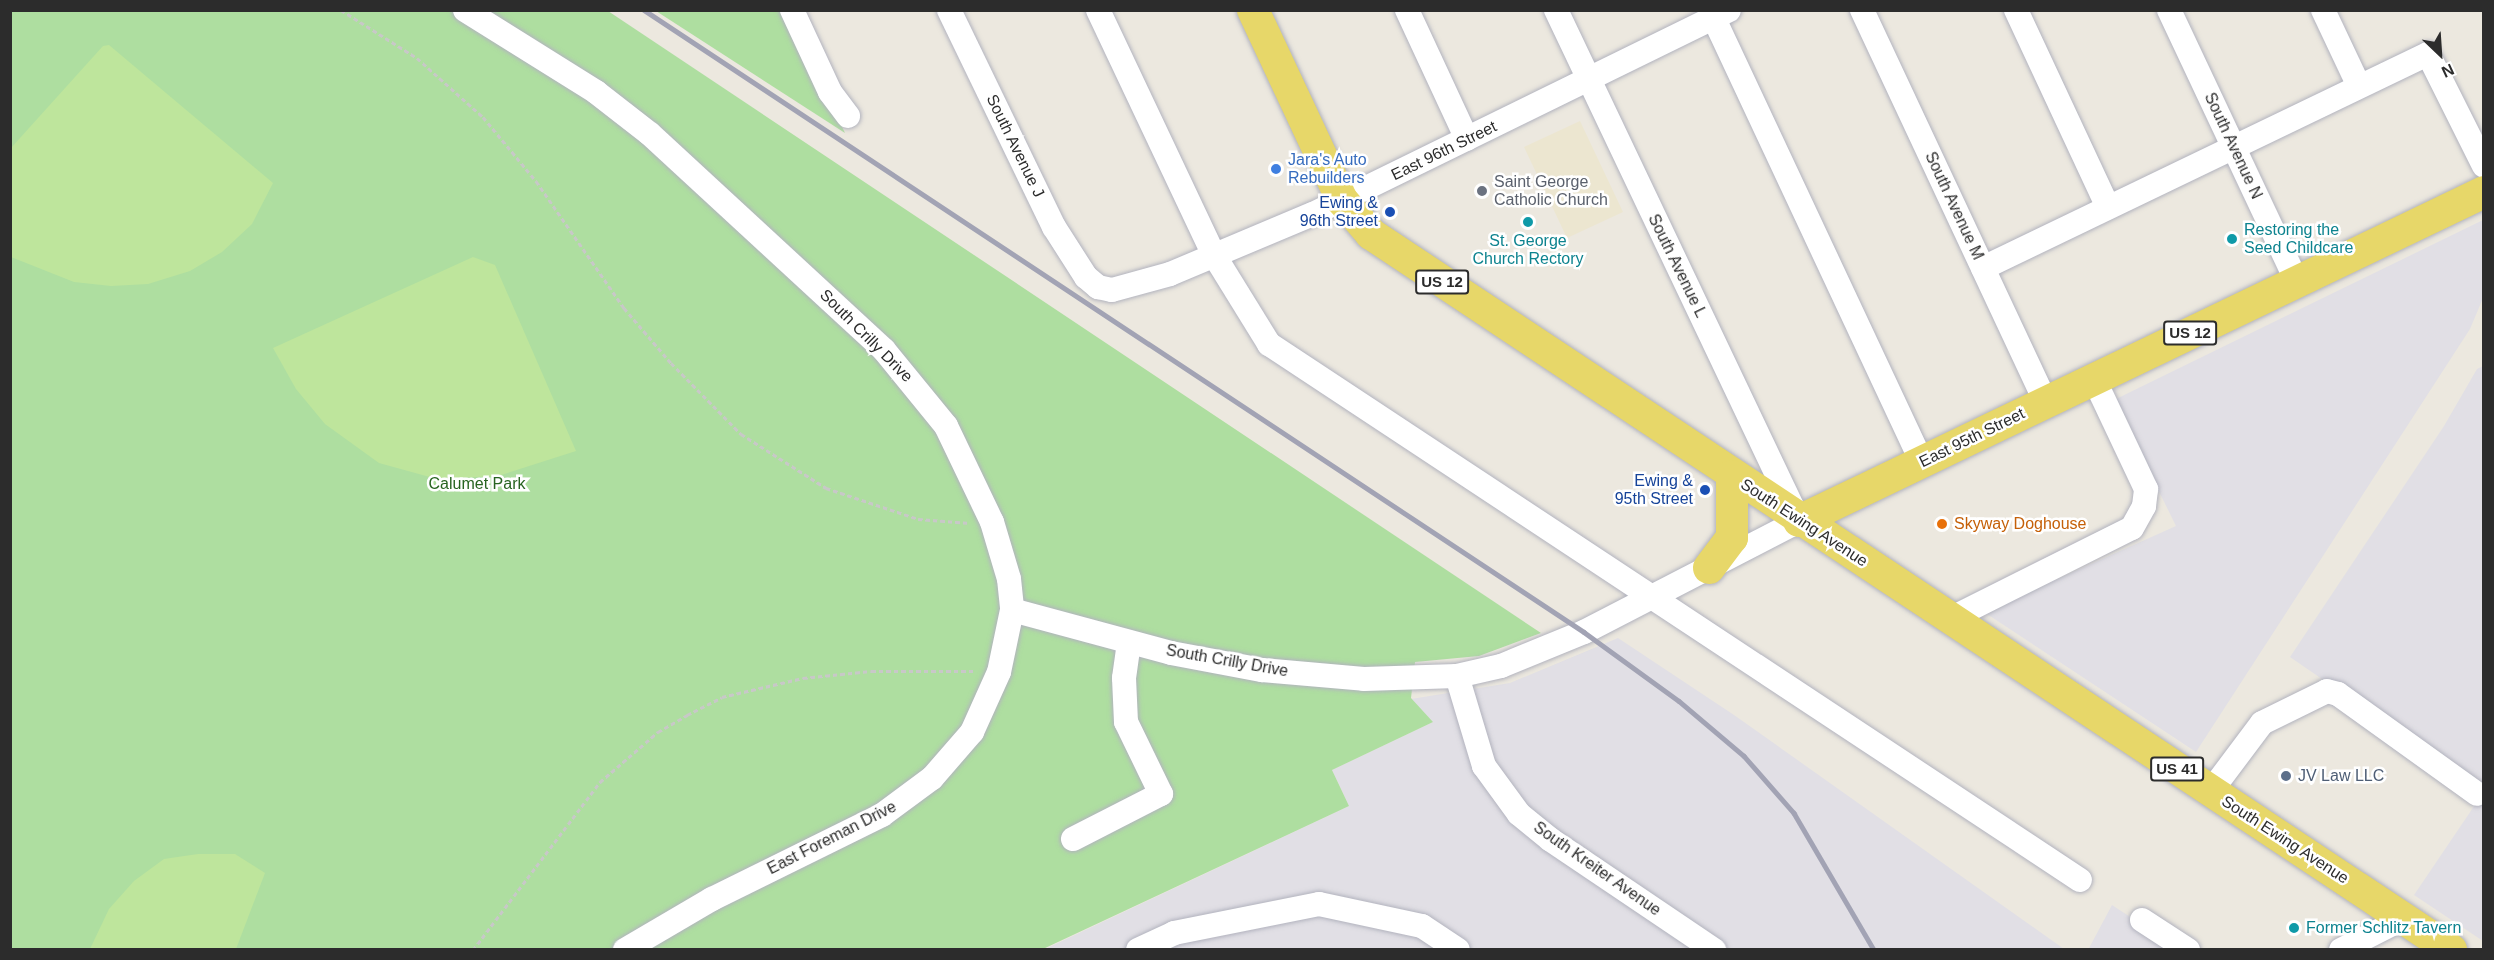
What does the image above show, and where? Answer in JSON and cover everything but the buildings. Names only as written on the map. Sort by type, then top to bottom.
[{"type":"main road","name":"South Ewing Avenue","points":[[1253,10],[1342,200],[1371,234],[1799,521],[2451,950]]},
{"type":"main road","name":"East 95th Street","points":[[1799,521],[2484,192]]},
{"type":"main road","points":[[1709,568],[1732,538],[1732,476]]},
{"type":"street","name":"South Crilly Drive","points":[[465,10],[596,92],[650,134],[884,350],[946,426],[968,466],[1002,550],[1012,610],[1129,642],[1262,670],[1364,679],[1457,676]]},
{"type":"street","points":[[792,10],[830,92],[849,116]]},
{"type":"street","name":"South Avenue J","points":[[949,10],[1054,227],[1086,277]]},
{"type":"street","points":[[1098,10],[1214,255],[1269,344],[2080,880]]},
{"type":"street","points":[[1407,10],[1467,139]]},
{"type":"street","name":"South Avenue L","points":[[1556,10],[1799,521]]},
{"type":"street","name":"South Avenue M","points":[[1862,10],[2046,402]]},
{"type":"street","points":[[2016,10],[2108,207]]},
{"type":"street","name":"South Avenue N","points":[[2169,10],[2296,282]]},
{"type":"street","points":[[2323,10],[2359,86]]},
{"type":"street","points":[[1718,13],[1922,462]]},
{"type":"street","name":"East 96th Street","points":[[1086,277],[1098,287],[1112,290],[1132,287],[1214,255],[1342,200],[1588,80],[1718,13]]},
{"type":"street","points":[[1983,268],[2428,54],[2484,166]]},
{"type":"street","points":[[1950,619],[2132,528],[2144,506],[2146,489],[2094,379]]},
{"type":"street","name":"East 95th Street","points":[[1457,676],[1539,652],[1651,598],[1799,521]]},
{"type":"street","name":"East Foreman Drive","points":[[626,950],[712,899],[882,815],[933,778],[972,732],[999,672],[1012,610]]},
{"type":"street","points":[[1073,839],[1161,795],[1126,722],[1124,678],[1129,642]]},
{"type":"street","name":"South Kreiter Avenue","points":[[1457,676],[1484,766],[1519,814],[1551,840],[1714,950]]},
{"type":"street","points":[[2211,791],[2262,723],[2327,691],[2338,694],[2477,794]]},
{"type":"street","points":[[1138,950],[1174,933],[1319,903],[1422,926],[1458,950]]},
{"type":"street","points":[[2342,950],[2404,918]]},
{"type":"street","points":[[2142,920],[2188,950]]},
{"type":"path","points":[[341,10],[417,58],[483,117],[536,181],[624,308],[671,363],[741,434],[826,488],[918,519],[970,523]]},
{"type":"path","points":[[473,950],[600,782],[651,738],[687,715],[722,697],[803,678],[871,671],[999,672]]},
{"type":"shaded area","points":[[1580,121],[1623,212],[1567,238],[1524,147]]},
{"type":"shaded area","points":[[2483,220],[2483,298],[2470,329],[2196,752],[1984,612],[2176,526],[2114,400]]},
{"type":"shaded area","points":[[2483,366],[2483,790],[2290,657],[2444,426],[2477,369]]},
{"type":"shaded area","points":[[1618,638],[1734,715],[2064,949],[1043,950],[1349,806],[1332,770],[1433,722],[1411,699],[1510,683]]},
{"type":"shaded area","points":[[2483,793],[2483,941],[2414,895]]},
{"type":"shaded area","points":[[2112,905],[2179,949],[2088,950]]},
{"type":"green space","name":"Calumet Park","points":[[10,11],[608,11],[1541,633],[1479,656],[1415,662],[1411,698],[1433,722],[1332,770],[1349,806],[1043,949],[11,949]]},
{"type":"green space","points":[[656,11],[787,11],[845,133]]},
{"type":"green space","points":[[109,45],[273,183],[252,224],[222,252],[190,271],[148,284],[111,286],[74,282],[11,257],[11,148],[103,46]]},
{"type":"green space","points":[[473,257],[495,265],[576,451],[498,476],[437,479],[379,463],[325,424],[296,389],[273,348]]},
{"type":"green space","points":[[198,854],[235,854],[265,873],[236,949],[90,949],[109,909],[134,881],[164,859]]},
{"type":"railway","points":[[644,10],[1584,632],[1679,701],[1744,756],[1794,813],[1874,950]]},
{"type":"place","name":"Jara's Auto Rebuilders","points":[[1276,169]]},
{"type":"place","name":"Saint George Catholic Church","points":[[1482,191]]},
{"type":"place","name":"Ewing & 96th Street","points":[[1390,212]]},
{"type":"place","name":"St. George Church Rectory","points":[[1528,222]]},
{"type":"place","name":"Restoring the Seed Childcare","points":[[2232,239]]},
{"type":"place","name":"Ewing & 95th Street","points":[[1705,490]]},
{"type":"place","name":"Skyway Doghouse","points":[[1942,524]]},
{"type":"place","name":"JV Law LLC","points":[[2286,776]]},
{"type":"place","name":"Former Schlitz Tavern","points":[[2294,928]]}]
